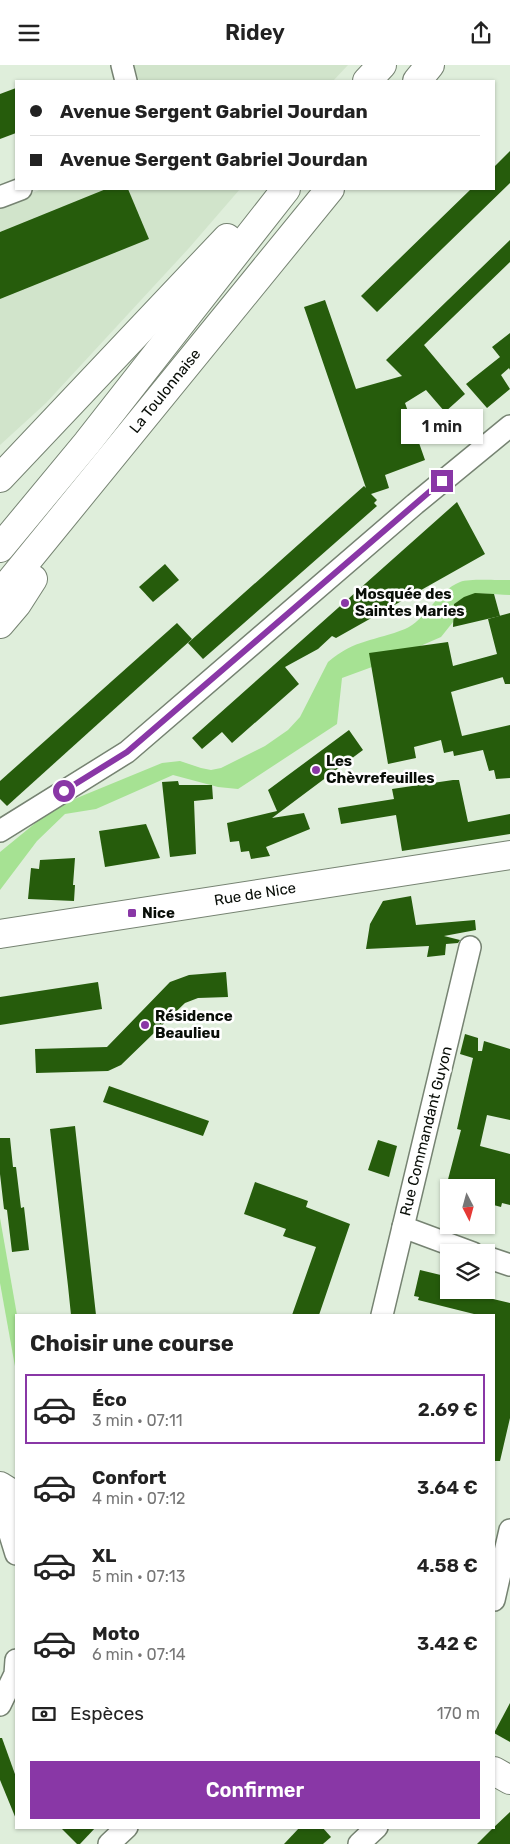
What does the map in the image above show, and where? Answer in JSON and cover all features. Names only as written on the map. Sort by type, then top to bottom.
[{"type":"main road","points":[[370,80],[383,65]]},
{"type":"main road","points":[[417,80],[430,65]]},
{"type":"main road","points":[[0,478],[107,367],[271,190]]},
{"type":"main road","name":"La Toulonnaise","points":[[0,548],[93,435],[285,190]]},
{"type":"main road","name":"La Toulonnaise","points":[[0,594],[329,190]]},
{"type":"main road","points":[[0,624],[16,604],[117,450]]},
{"type":"main road","name":"Rue de Nice","points":[[0,934],[510,855]]},
{"type":"main road","points":[[0,1486],[9,1511]]},
{"type":"main road","points":[[495,1772],[510,1780]]},
{"type":"street","points":[[122,65],[126,80]]},
{"type":"street","points":[[0,197],[18,190]]},
{"type":"street","points":[[0,831],[127,752],[415,503],[510,426]]},
{"type":"street","name":"Rue Commandant Guyon","points":[[382,1314],[470,947]]},
{"type":"street","points":[[403,1227],[449,1244]]},
{"type":"street","points":[[495,1260],[510,1265]]},
{"type":"street","points":[[9,1511],[15,1548]]},
{"type":"street","points":[[495,1596],[510,1530]]},
{"type":"street","points":[[0,1705],[15,1674]]},
{"type":"street","points":[[109,1844],[124,1829]]},
{"type":"street","points":[[359,1844],[375,1829]]},
{"type":"shaded area","points":[[134,65],[348,65],[334,80],[139,80]]},
{"type":"shaded area","points":[[40,190],[239,190],[189,248],[46,403],[0,445],[0,206]]},
{"type":"shaded area","points":[[510,580],[510,595],[480,594],[468,597],[454,604],[453,622],[441,637],[342,678],[337,724],[238,789],[218,787],[173,775],[96,809],[65,814],[37,841],[0,890],[0,852],[55,807],[162,763],[180,761],[211,770],[221,768],[265,746],[288,730],[300,717],[328,662],[338,654],[365,641],[394,633],[412,625],[445,592],[460,582]]},
{"type":"shaded area","points":[[0,1218],[17,1314],[15,1314],[15,1366],[0,1283]]},
{"type":"building","points":[[15,88],[15,133],[0,139],[0,94]]},
{"type":"building","points":[[510,151],[510,183],[377,312],[361,296],[470,190],[495,190],[495,166]]},
{"type":"building","points":[[104,190],[128,190],[149,239],[0,299],[0,232]]},
{"type":"building","points":[[510,240],[510,262],[424,345],[465,394],[445,412],[426,390],[405,403],[425,460],[385,475],[389,488],[371,494],[377,500],[374,503],[377,506],[203,659],[188,643],[364,486],[366,488],[304,307],[325,300],[356,389],[402,376],[386,360]]},
{"type":"building","points":[[510,333],[510,370],[509,368],[501,375],[510,389],[487,408],[466,384],[500,357],[492,347]]},
{"type":"building","points":[[457,502],[485,554],[336,638],[332,636],[318,649],[285,667],[299,684],[232,743],[222,732],[202,749],[192,738]]},
{"type":"building","points":[[165,564],[179,580],[153,602],[139,587]]},
{"type":"building","points":[[475,593],[494,594],[500,616],[453,627],[454,604],[464,597]]},
{"type":"building","points":[[510,613],[510,684],[505,684],[503,677],[451,692],[462,736],[510,725],[510,778],[496,779],[494,770],[489,771],[483,750],[454,756],[453,751],[444,753],[441,740],[414,747],[416,758],[388,764],[369,653],[448,642],[453,666],[497,654],[488,619]]},
{"type":"building","points":[[177,623],[192,639],[7,806],[0,799],[0,781]]},
{"type":"building","name":"Les Chèvrefeuilles","points":[[349,730],[363,750],[272,818],[304,813],[310,829],[266,847],[270,856],[251,859],[249,851],[241,852],[239,841],[230,842],[227,823],[277,811],[268,790]]},
{"type":"building","points":[[459,780],[468,822],[510,814],[510,834],[402,851],[396,815],[341,824],[338,808],[394,799],[392,789]]},
{"type":"building","points":[[178,781],[179,785],[212,785],[213,799],[194,801],[196,854],[170,857],[162,782]]},
{"type":"building","points":[[146,824],[160,858],[105,867],[99,831]]},
{"type":"building","points":[[75,858],[74,901],[28,899],[31,868],[39,869],[40,860]]},
{"type":"building","points":[[411,896],[416,925],[475,920],[476,930],[444,936],[460,940],[458,943],[446,944],[445,955],[427,957],[429,946],[366,949],[370,924],[383,901]]},
{"type":"building","name":"Résidence Beaulieu","points":[[226,972],[228,997],[198,998],[185,1003],[121,1065],[108,1071],[36,1073],[35,1049],[107,1047],[170,982],[189,975]]},
{"type":"building","points":[[98,982],[102,1009],[0,1025],[0,997]]},
{"type":"building","points":[[465,1034],[478,1038],[478,1051],[482,1051],[484,1041],[510,1049],[510,1120],[487,1115],[480,1146],[510,1154],[510,1205],[502,1203],[501,1207],[495,1205],[495,1179],[448,1179],[461,1130],[457,1129],[473,1058],[460,1054]]},
{"type":"building","points":[[109,1086],[209,1121],[203,1136],[103,1102]]},
{"type":"building","points":[[75,1126],[96,1314],[71,1314],[50,1129]]},
{"type":"building","points":[[0,1138],[10,1138],[13,1167],[16,1167],[21,1208],[24,1207],[29,1250],[12,1252],[0,1174]]},
{"type":"building","points":[[378,1140],[397,1146],[389,1177],[368,1170]]},
{"type":"building","points":[[255,1182],[308,1201],[306,1207],[350,1224],[319,1314],[292,1314],[316,1247],[283,1236],[286,1229],[244,1214]]},
{"type":"building","points":[[420,1270],[440,1275],[440,1299],[493,1299],[510,1303],[510,1418],[500,1461],[495,1461],[495,1314],[474,1314],[418,1300],[419,1297],[414,1296]]},
{"type":"building","points":[[510,1703],[510,1742],[495,1734]]},
{"type":"building","points":[[0,1738],[2,1738],[15,1774],[15,1817],[0,1780]]},
{"type":"building","points":[[510,1812],[510,1844],[477,1844],[492,1829],[495,1829],[495,1826]]},
{"type":"building","points":[[62,1829],[94,1829],[80,1844],[77,1844]]},
{"type":"building","points":[[298,1829],[324,1829],[331,1837],[323,1844],[284,1844]]},
{"type":"place","name":"Mosquée des Saintes Maries","points":[[345,603]]},
{"type":"place","name":"Les Chèvrefeuilles","points":[[316,770]]},
{"type":"place","name":"Nice","points":[[132,913]]},
{"type":"place","name":"Résidence Beaulieu","points":[[145,1025]]},
{"type":"route","points":[[64,791],[127,752],[442,481]]}]
